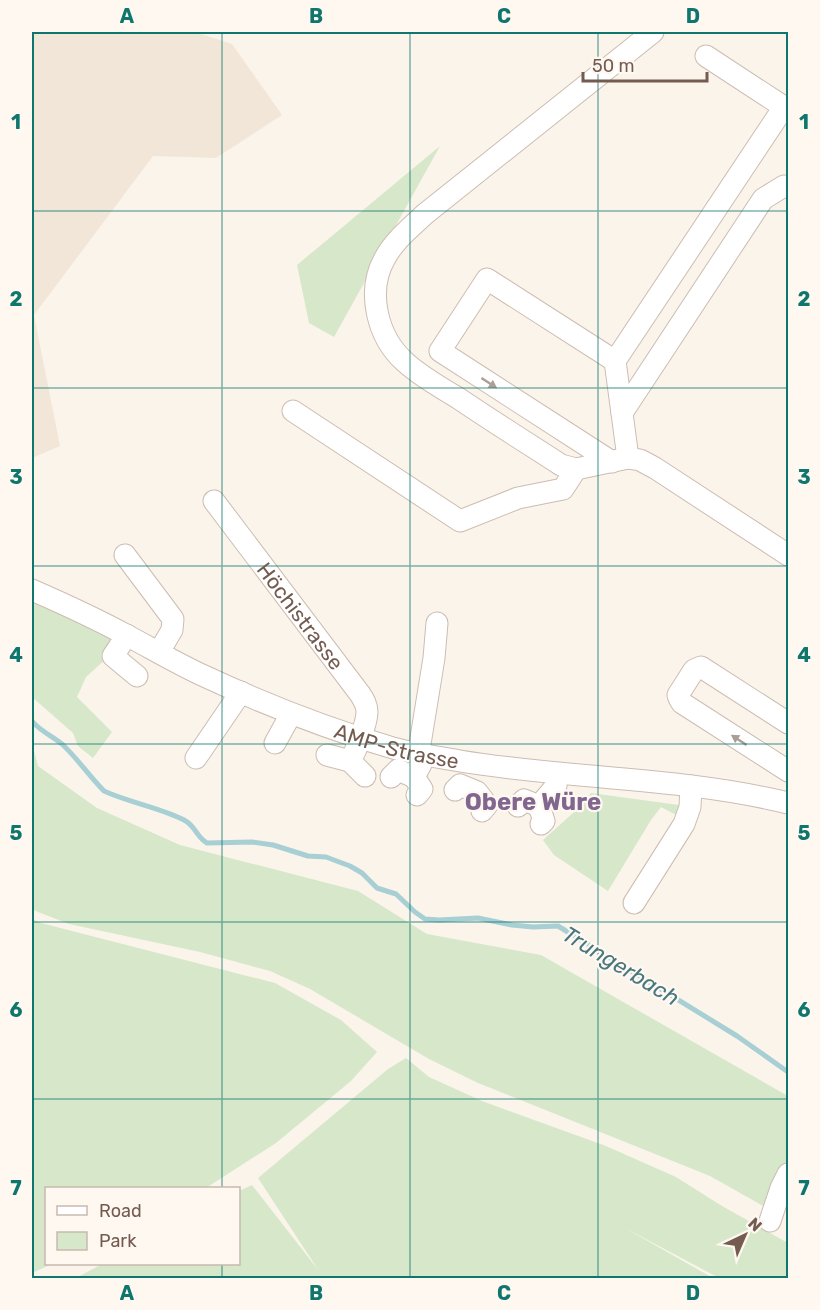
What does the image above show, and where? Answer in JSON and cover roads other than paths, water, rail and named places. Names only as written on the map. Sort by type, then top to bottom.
[{"type":"street","points":[[653,32],[425,214],[401,236],[385,257],[377,278],[375,298],[378,319],[388,341],[405,362],[561,465],[576,469],[620,460],[640,460],[789,555]]},
{"type":"street","points":[[620,460],[622,413],[615,361],[786,108],[706,56]]},
{"type":"street","points":[[622,413],[763,199],[784,186],[789,187]]},
{"type":"street","points":[[615,361],[487,279],[440,351],[620,460]]},
{"type":"street","points":[[293,411],[460,521],[518,498],[563,489],[576,469]]},
{"type":"street","name":"Höchistrasse","points":[[214,501],[366,703],[367,719],[357,748],[358,769],[327,755]]},
{"type":"street","points":[[124,555],[173,619],[172,630],[159,652]]},
{"type":"street","name":"AMP-Strasse","points":[[32,590],[240,692],[291,714],[393,748],[493,766],[732,791],[789,803]]},
{"type":"street","points":[[391,777],[398,770],[415,786],[421,764],[420,744],[434,658],[437,622]]},
{"type":"street","points":[[126,635],[113,656],[137,676]]},
{"type":"street","points":[[789,723],[701,667],[694,670],[678,694],[682,703],[789,771]]},
{"type":"street","points":[[196,758],[240,692]]},
{"type":"street","points":[[275,743],[291,714]]},
{"type":"street","points":[[455,790],[460,785],[480,801],[493,766]]},
{"type":"street","points":[[532,812],[556,786],[557,774]]},
{"type":"street","points":[[634,903],[684,824],[690,807],[691,786]]},
{"type":"street","points":[[770,1221],[781,1188],[789,1174]]},
{"type":"waterway","name":"Trungerbach","points":[[32,721],[42,731],[62,744],[104,791],[184,820],[207,843],[252,842],[273,845],[308,856],[326,857],[362,873],[377,888],[396,894],[425,919],[478,918],[512,925],[558,926],[737,1036],[788,1072]]},
{"type":"district","name":"Obere Würe","points":[[533,802]]}]
